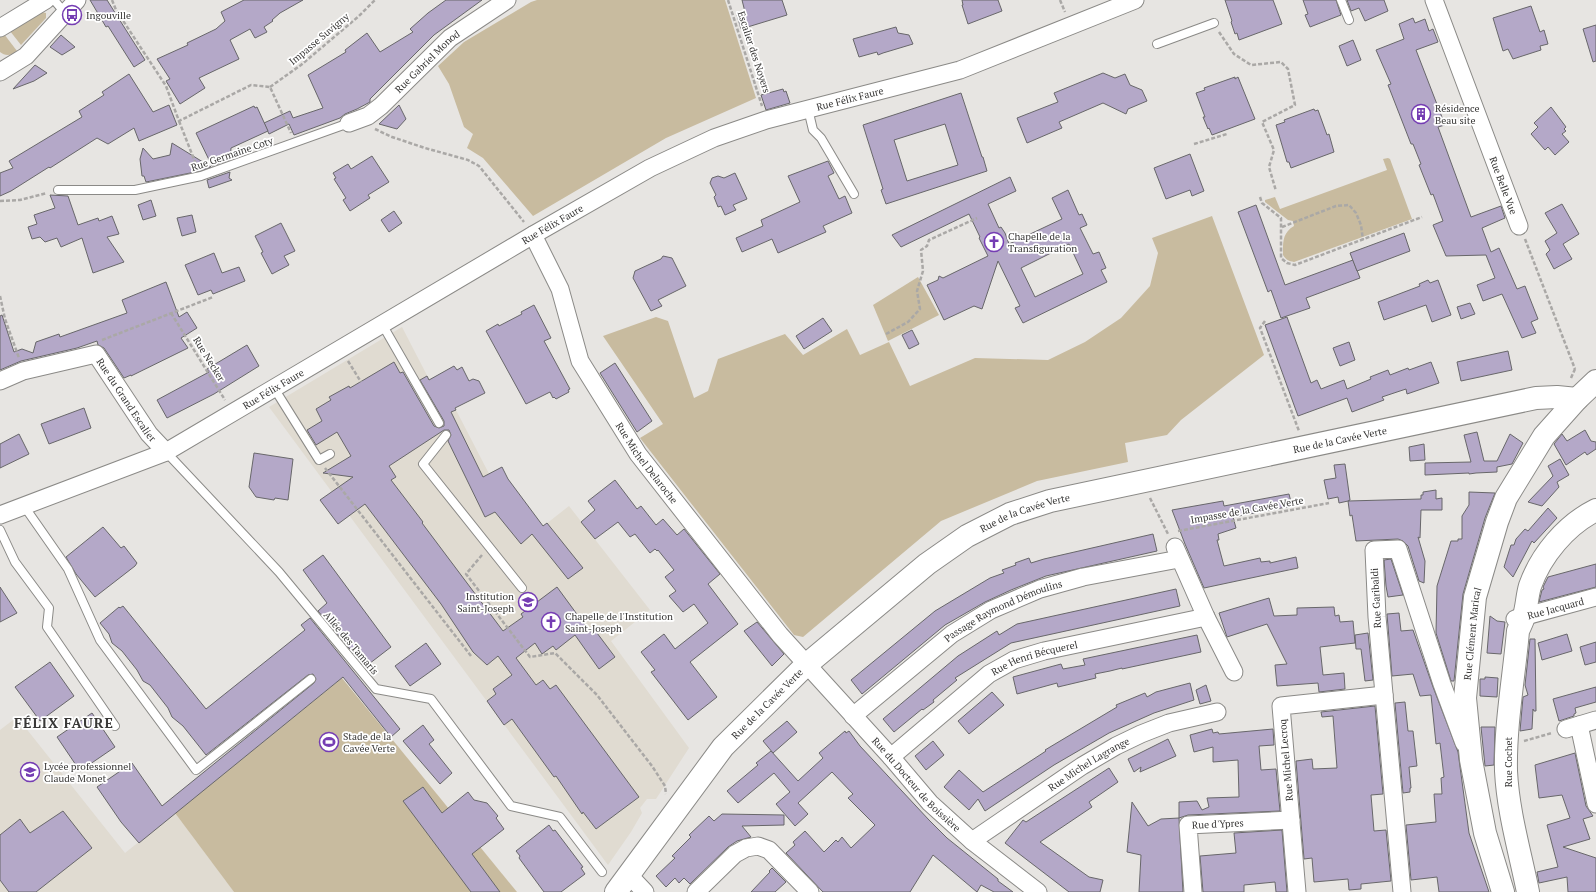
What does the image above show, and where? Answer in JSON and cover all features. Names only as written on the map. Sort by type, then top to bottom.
[{"type":"street","points":[[0,28],[46,0]]},
{"type":"street","points":[[0,72],[26,56],[77,0]]},
{"type":"street","name":"Rue Gabriel Monod","points":[[349,123],[368,116],[381,106],[450,38],[507,0]]},
{"type":"street","name":"Rue Félix Faure","points":[[0,515],[166,452],[533,235],[650,168],[714,138],[766,120],[960,70],[1134,0]]},
{"type":"street","name":"Rue Belle Vue","points":[[1434,0],[1519,226]]},
{"type":"street","name":"Rue Michel Delaroche","points":[[533,235],[560,289],[580,361],[634,448],[780,635],[806,665]]},
{"type":"street","name":"Rue du Grand Escalier","points":[[23,371],[96,354],[150,434],[166,452]]},
{"type":"street","points":[[0,381],[23,371]]},
{"type":"street","name":"Rue de la Cavée Verte","points":[[622,883],[723,747],[806,665],[927,564],[967,536],[1010,514],[1050,502],[1305,446],[1536,398],[1557,397],[1591,387]]},
{"type":"street","name":"Rue Clément Marical","points":[[1503,892],[1485,833],[1471,760],[1465,698],[1475,597],[1497,522],[1506,498],[1544,436],[1591,387]]},
{"type":"street","name":"Rue Cochet","points":[[1528,892],[1509,802],[1506,772],[1507,746],[1519,622],[1519,590],[1527,569],[1537,551],[1554,531],[1575,512],[1596,500]]},
{"type":"street","name":"Rue Cochet","points":[[1519,622],[1531,585],[1543,561],[1559,538],[1579,520],[1596,510]]},
{"type":"street","points":[[1174,546],[1206,617],[1234,672]]},
{"type":"street","name":"Passage Raymond Démoulins","points":[[853,716],[952,634],[991,610],[1040,589],[1083,577],[1174,546]]},
{"type":"street","name":"Rue Garibaldi","points":[[1402,892],[1376,617],[1374,550],[1398,549],[1442,684],[1471,760]]},
{"type":"street","name":"Rue Jacquard","points":[[1519,622],[1596,598]]},
{"type":"street","name":"Rue Henri Bécquerel","points":[[890,758],[989,674],[1014,660],[1044,651],[1206,617]]},
{"type":"street","name":"Rue du Docteur de Boissière","points":[[806,665],[930,803],[972,841],[1038,892]]},
{"type":"street","name":"Rue Michel Lecroq","points":[[1297,892],[1281,706],[1384,695]]},
{"type":"street","name":"Rue Michel Lagrange","points":[[972,841],[1082,766],[1116,746],[1169,723],[1217,712]]},
{"type":"street","points":[[1596,720],[1573,727],[1596,804]]},
{"type":"street","name":"Rue d'Ypres","points":[[1193,892],[1188,825],[1291,820]]},
{"type":"street","points":[[696,892],[735,854],[746,848],[758,846],[769,850],[810,892]]},
{"type":"street","points":[[622,883],[645,892]]},
{"type":"lane","points":[[54,0],[65,13]]},
{"type":"lane","points":[[1341,0],[1349,20]]},
{"type":"lane","points":[[1157,44],[1214,23]]},
{"type":"lane","points":[[808,109],[813,130],[820,138],[854,194]]},
{"type":"lane","name":"Rue Germaine Coty","points":[[58,190],[135,190],[202,176],[349,123]]},
{"type":"lane","points":[[382,324],[439,422]]},
{"type":"lane","points":[[274,388],[319,460],[330,454]]},
{"type":"lane","points":[[446,435],[423,464],[522,588]]},
{"type":"lane","name":"Allée des Tamaris","points":[[166,452],[279,572],[376,689],[431,699],[511,806],[560,817],[602,872]]},
{"type":"lane","points":[[24,506],[68,569],[100,640],[196,770],[311,679]]},
{"type":"lane","points":[[0,530],[15,562],[49,608],[47,627],[115,726]]},
{"type":"path","points":[[112,0],[116,10],[166,86],[200,174]]},
{"type":"path","name":"Impasse Suvigny","points":[[270,87],[301,66],[359,16],[375,0]]},
{"type":"path","name":"Escalier des Noyers","points":[[728,0],[763,109]]},
{"type":"path","points":[[1060,0],[1063,9]]},
{"type":"path","points":[[1214,23],[1234,54],[1251,65],[1281,62],[1288,69],[1295,105],[1262,122],[1274,150],[1269,167],[1276,191]]},
{"type":"path","points":[[179,121],[251,85],[270,87],[293,137]]},
{"type":"path","points":[[382,133],[468,160],[478,166],[518,215]]},
{"type":"path","points":[[1194,144],[1227,134]]},
{"type":"path","points":[[0,201],[20,200],[58,190]]},
{"type":"path","points":[[1260,197],[1262,203],[1281,218],[1281,258],[1287,263],[1295,265],[1422,217]]},
{"type":"path","points":[[1282,227],[1336,206],[1348,205],[1356,213],[1361,225],[1363,240]]},
{"type":"path","points":[[886,334],[908,322],[920,309],[917,292],[923,270],[921,250],[927,246],[929,240],[977,218]]},
{"type":"path","name":"Rue Belle Vue","points":[[1519,226],[1575,370]]},
{"type":"path","points":[[0,296],[5,319],[23,371]]},
{"type":"path","points":[[97,342],[213,297]]},
{"type":"path","name":"Rue Necker","points":[[171,313],[233,412]]},
{"type":"path","points":[[1264,321],[1260,328],[1305,446]]},
{"type":"path","points":[[358,377],[361,382]]},
{"type":"path","points":[[319,460],[471,656]]},
{"type":"path","points":[[1152,501],[1174,546]]},
{"type":"path","name":"Impasse de la Cavée Verte","points":[[1174,546],[1329,503]]},
{"type":"path","points":[[489,547],[466,574],[530,657],[555,653],[597,695],[665,786],[668,822]]},
{"type":"path","points":[[1528,740],[1538,737]]},
{"type":"shaded area","points":[[537,0],[725,0],[756,98],[666,138],[533,216],[483,158],[467,148],[473,134],[464,127],[449,84],[438,66],[464,42],[531,2]]},
{"type":"shaded area","points":[[42,12],[46,13],[46,18],[21,45],[10,31]]},
{"type":"shaded area","points":[[4,34],[17,51],[7,55],[0,52],[0,37]]},
{"type":"shaded area","points":[[1383,159],[1390,159],[1412,219],[1294,262],[1285,258],[1283,255],[1284,239],[1287,232],[1294,226],[1293,221],[1288,220],[1265,202],[1265,200],[1275,197],[1280,209],[1387,170]]},
{"type":"shaded area","points":[[1212,216],[1264,355],[1181,420],[1167,435],[1125,443],[1128,462],[1037,481],[941,521],[803,637],[794,635],[640,438],[663,424],[603,336],[656,317],[668,321],[694,398],[708,391],[718,359],[785,334],[803,355],[847,329],[860,355],[889,342],[910,386],[975,358],[1048,360],[1085,342],[1121,318],[1150,286],[1158,253],[1152,238]]},
{"type":"shaded area","points":[[918,277],[939,315],[888,341],[873,305]]},
{"type":"shaded area","name":"Institution Saint-Joseph","points":[[402,327],[447,414],[456,410],[499,493],[532,535],[569,506],[650,610],[611,641],[689,748],[656,799],[647,799],[640,808],[642,813],[608,865],[269,407]]},
{"type":"shaded area","name":"Stade de la Cavée Verte","points":[[342,678],[517,892],[234,892],[175,813]]},
{"type":"shaded area","name":"Lycée professionnel Claude Monet","points":[[17,717],[125,853],[175,813],[234,892],[0,892],[0,730]]},
{"type":"building","points":[[90,0],[107,0],[145,60],[134,67],[108,26],[106,27]]},
{"type":"building","points":[[244,0],[303,0],[280,13],[272,20],[273,21],[264,27],[267,32],[255,38],[250,29],[230,40],[239,59],[199,78],[205,88],[180,104],[166,81],[170,79],[157,59],[188,45],[187,43],[216,29],[225,21],[221,12]]},
{"type":"building","points":[[446,0],[482,0],[434,35],[370,99],[370,102],[340,118],[294,135],[289,124],[269,134],[264,123],[290,111],[293,118],[323,108],[308,75],[346,52],[345,50],[367,33],[380,52],[413,32],[410,29]]},
{"type":"building","points":[[742,0],[782,0],[787,15],[741,29],[737,15],[745,12]]},
{"type":"building","points":[[962,0],[998,0],[1002,11],[968,24],[962,5]]},
{"type":"building","points":[[1225,0],[1273,0],[1282,24],[1239,40],[1237,33],[1235,34]]},
{"type":"building","points":[[1303,0],[1336,0],[1341,15],[1310,27],[1305,15],[1308,14]]},
{"type":"building","points":[[1347,0],[1384,0],[1388,11],[1365,21],[1359,8],[1351,11]]},
{"type":"building","points":[[1531,6],[1540,32],[1544,30],[1548,44],[1540,46],[1541,50],[1513,59],[1508,49],[1503,51],[1493,18]]},
{"type":"building","points":[[1413,18],[1415,23],[1425,19],[1429,31],[1433,29],[1438,42],[1416,50],[1445,125],[1438,127],[1471,217],[1501,206],[1505,218],[1482,228],[1491,252],[1499,248],[1517,289],[1525,286],[1538,319],[1531,322],[1536,333],[1522,338],[1502,294],[1483,301],[1477,285],[1495,278],[1486,255],[1446,256],[1433,225],[1443,221],[1433,194],[1431,195],[1419,165],[1421,164],[1413,144],[1411,144],[1388,85],[1391,84],[1376,50],[1404,39],[1399,24]]},
{"type":"building","points":[[1596,25],[1596,61],[1593,62],[1583,29]]},
{"type":"building","points":[[896,27],[898,33],[909,35],[913,44],[878,55],[877,52],[859,57],[853,39]]},
{"type":"building","points":[[61,35],[75,47],[62,55],[50,47]]},
{"type":"building","points":[[1353,40],[1361,60],[1347,66],[1339,46]]},
{"type":"building","points":[[35,65],[47,73],[34,81],[13,89]]},
{"type":"building","points":[[1103,73],[1115,78],[1125,74],[1130,85],[1142,90],[1147,101],[1128,109],[1126,114],[1103,103],[1059,122],[1062,128],[1027,143],[1017,118],[1058,102],[1054,93]]},
{"type":"building","points":[[129,74],[153,112],[169,105],[177,125],[139,141],[134,128],[108,144],[97,138],[50,168],[49,167],[11,191],[0,196],[0,173],[13,168],[9,161],[82,117],[79,111],[104,95],[102,92]]},
{"type":"building","points":[[1235,77],[1235,79],[1238,77],[1255,119],[1212,135],[1203,117],[1205,117],[1196,93],[1205,90],[1204,88]]},
{"type":"building","points":[[783,89],[784,92],[786,91],[790,103],[766,110],[761,95]]},
{"type":"building","points":[[961,93],[987,171],[886,204],[881,190],[883,189],[863,125]],"holes":[[[945,124],[958,165],[907,181],[894,140]]]},
{"type":"building","points":[[399,105],[406,119],[397,129],[379,124]]},
{"type":"building","points":[[254,106],[255,108],[257,107],[268,131],[231,148],[230,160],[212,166],[196,133]]},
{"type":"building","points":[[1551,107],[1566,127],[1564,129],[1566,131],[1562,134],[1569,142],[1555,155],[1548,147],[1545,150],[1531,134],[1538,127],[1534,123]]},
{"type":"building","points":[[1314,109],[1315,111],[1318,110],[1327,135],[1329,134],[1334,152],[1291,168],[1289,162],[1287,162],[1276,125],[1285,122],[1284,120]]},
{"type":"building","points":[[172,143],[211,167],[200,171],[146,182],[144,176],[142,176],[140,159],[143,148],[153,159],[170,155]]},
{"type":"building","points":[[1190,154],[1204,191],[1192,196],[1190,190],[1166,199],[1154,168]]},
{"type":"building","points":[[372,156],[389,182],[368,195],[370,198],[350,211],[343,200],[346,198],[334,179],[336,178],[333,173],[348,164],[351,169]]},
{"type":"building","points":[[828,161],[834,173],[828,176],[839,199],[845,196],[852,213],[823,226],[826,232],[778,253],[772,239],[742,252],[736,238],[763,226],[761,220],[800,202],[788,176]]},
{"type":"building","points":[[230,172],[229,178],[232,180],[209,188],[207,180]]},
{"type":"building","points":[[735,173],[747,199],[733,205],[736,210],[725,215],[721,206],[718,207],[714,197],[716,195],[710,183],[712,178],[718,176],[724,178]]},
{"type":"building","points":[[1010,177],[1016,191],[988,204],[999,228],[1001,227],[1005,233],[1009,244],[1062,219],[1052,198],[1068,190],[1079,215],[1082,214],[1087,225],[1080,228],[1093,254],[1099,252],[1106,268],[1101,270],[1107,282],[1023,323],[1015,308],[1020,306],[998,261],[982,309],[974,306],[944,320],[927,285],[938,280],[939,276],[943,278],[988,256],[969,214],[901,247],[892,235]],"holes":[[[1069,244],[1083,274],[1035,297],[1021,268]]]},
{"type":"building","points":[[50,195],[68,196],[78,225],[98,218],[99,221],[112,216],[119,234],[107,237],[124,262],[93,273],[82,238],[61,247],[57,238],[45,242],[40,237],[32,239],[28,227],[37,224],[34,215],[55,208]]},
{"type":"building","points":[[151,200],[156,216],[143,220],[138,205]]},
{"type":"building","points":[[1562,204],[1579,234],[1563,244],[1572,259],[1554,269],[1546,254],[1550,250],[1545,241],[1557,233],[1545,213]]},
{"type":"building","points":[[1256,205],[1285,285],[1353,260],[1360,278],[1306,298],[1310,308],[1281,318],[1271,290],[1268,292],[1238,212]]},
{"type":"building","points":[[394,211],[402,223],[389,232],[381,220]]},
{"type":"building","points":[[192,215],[196,232],[182,236],[177,218]]},
{"type":"building","points":[[281,223],[295,251],[284,256],[289,265],[272,274],[261,253],[263,252],[255,236]]},
{"type":"building","points":[[1404,233],[1410,251],[1357,271],[1350,253]]},
{"type":"building","points":[[214,253],[222,273],[239,267],[245,281],[213,294],[211,290],[198,295],[185,265]]},
{"type":"building","points":[[663,256],[672,258],[686,286],[658,300],[662,306],[651,311],[633,278],[635,271],[661,259]]},
{"type":"building","points":[[1428,280],[1430,283],[1438,280],[1451,315],[1432,322],[1426,305],[1384,320],[1378,302],[1420,286],[1419,284]]},
{"type":"building","points":[[166,282],[179,317],[187,312],[197,328],[181,338],[188,348],[124,378],[104,348],[98,345],[97,341],[77,348],[21,361],[0,370],[0,316],[2,315],[14,352],[22,349],[33,353],[36,342],[59,334],[60,337],[127,313],[122,300]]},
{"type":"building","points":[[1470,303],[1475,314],[1461,319],[1457,307]]},
{"type":"building","points":[[534,305],[551,338],[544,341],[570,389],[568,390],[569,392],[556,399],[554,397],[553,398],[550,392],[526,404],[486,331],[498,324],[499,326],[522,314],[521,312]]},
{"type":"building","points":[[1287,317],[1311,383],[1317,380],[1321,389],[1344,380],[1347,389],[1371,379],[1370,377],[1388,370],[1390,375],[1408,368],[1409,370],[1431,362],[1439,383],[1407,394],[1406,389],[1382,397],[1384,400],[1352,412],[1347,398],[1298,416],[1265,325]]},
{"type":"building","points":[[823,318],[832,331],[804,349],[796,336]]},
{"type":"building","points":[[912,330],[919,344],[909,349],[902,335]]},
{"type":"building","points":[[1349,342],[1355,360],[1340,366],[1333,348]]},
{"type":"building","points":[[247,345],[259,366],[214,394],[167,418],[157,400],[209,372],[207,369]]},
{"type":"building","points":[[1508,351],[1512,370],[1461,381],[1457,362]]},
{"type":"building","points":[[394,362],[400,373],[403,372],[434,426],[439,428],[444,426],[444,421],[420,380],[427,376],[429,380],[454,366],[457,370],[462,367],[469,381],[473,379],[479,381],[485,393],[455,408],[456,410],[451,412],[483,477],[502,467],[508,479],[543,526],[547,523],[583,568],[568,579],[532,534],[521,544],[495,512],[485,517],[448,441],[451,435],[449,430],[444,430],[389,466],[396,477],[391,480],[503,631],[523,617],[521,614],[557,587],[590,632],[594,629],[615,657],[599,669],[575,635],[556,650],[553,646],[542,654],[535,643],[516,658],[536,685],[543,680],[550,689],[556,685],[639,797],[596,829],[583,812],[582,814],[556,776],[554,777],[512,719],[504,725],[487,701],[496,694],[493,689],[512,675],[498,656],[487,665],[473,652],[441,604],[365,504],[338,524],[320,500],[353,477],[323,473],[351,456],[337,432],[316,445],[307,430],[322,421],[316,409],[331,400],[329,397],[349,386],[350,388]]},
{"type":"building","points":[[615,363],[652,421],[637,432],[600,373]]},
{"type":"building","points":[[84,408],[91,428],[49,444],[41,424]]},
{"type":"building","points":[[1585,430],[1591,441],[1596,442],[1596,449],[1587,455],[1585,452],[1566,465],[1554,444],[1562,434],[1567,441]]},
{"type":"building","points":[[1477,432],[1484,461],[1497,461],[1510,434],[1523,443],[1512,464],[1497,467],[1497,472],[1425,475],[1425,463],[1471,462],[1464,435]]},
{"type":"building","points":[[19,434],[29,454],[0,468],[0,444]]},
{"type":"building","points":[[1424,444],[1425,460],[1410,461],[1409,447]]},
{"type":"building","points":[[254,453],[293,459],[288,500],[275,498],[274,500],[256,497],[249,487]]},
{"type":"building","points":[[1560,459],[1569,475],[1557,482],[1559,487],[1542,506],[1528,502],[1553,476],[1548,466]]},
{"type":"building","points":[[1345,464],[1350,500],[1339,503],[1338,497],[1328,499],[1324,480],[1336,478],[1334,465]]},
{"type":"building","points":[[615,480],[637,509],[641,506],[656,525],[663,519],[677,535],[684,529],[720,574],[708,584],[738,624],[690,662],[717,697],[688,720],[651,672],[655,670],[641,652],[664,634],[675,649],[708,623],[694,604],[683,612],[669,596],[676,591],[665,577],[674,570],[658,550],[657,551],[655,549],[650,553],[635,534],[630,537],[618,522],[595,539],[581,522],[595,510],[588,501]]},
{"type":"building","points":[[1436,490],[1436,499],[1442,498],[1442,510],[1421,510],[1420,538],[1418,537],[1425,561],[1424,583],[1419,581],[1408,546],[1403,541],[1398,539],[1356,541],[1348,501],[1421,499],[1423,492]]},
{"type":"building","points":[[1469,492],[1495,493],[1485,518],[1463,594],[1454,681],[1451,681],[1436,633],[1437,586],[1451,541],[1458,541],[1458,539],[1462,539],[1462,516],[1469,505]]},
{"type":"building","points":[[1289,494],[1292,506],[1233,517],[1236,528],[1218,534],[1219,540],[1217,540],[1224,566],[1260,558],[1261,562],[1270,561],[1270,563],[1296,557],[1298,568],[1204,588],[1172,510],[1223,501],[1224,506]]},
{"type":"building","points":[[1548,508],[1557,518],[1534,543],[1532,541],[1513,577],[1504,567],[1511,545],[1514,545],[1516,539],[1525,529],[1528,531]]},
{"type":"building","points":[[103,527],[121,548],[124,546],[137,563],[95,597],[76,574],[66,557]]},
{"type":"building","points":[[1153,534],[1157,551],[1046,576],[985,602],[945,625],[862,694],[851,680],[935,611],[990,578],[1004,573],[1002,570],[1016,565],[1015,563],[1029,558],[1031,563]]},
{"type":"building","points":[[323,555],[391,647],[365,667],[318,611],[327,603],[303,570]]},
{"type":"building","points":[[1391,559],[1403,595],[1388,597],[1384,560]]},
{"type":"building","points":[[1596,564],[1596,587],[1539,602],[1542,590],[1544,589],[1543,587],[1548,577]]},
{"type":"building","points":[[0,587],[17,613],[0,622]]},
{"type":"building","points":[[1176,589],[1180,606],[1011,643],[955,678],[957,680],[933,700],[934,702],[923,710],[922,709],[894,732],[883,719],[958,656],[997,631],[999,635],[1017,624]]},
{"type":"building","points":[[1269,598],[1274,616],[1297,615],[1297,608],[1334,607],[1335,616],[1339,615],[1340,622],[1353,621],[1355,643],[1320,647],[1323,675],[1344,673],[1345,689],[1319,692],[1318,683],[1277,686],[1275,665],[1287,664],[1267,624],[1227,637],[1219,613]]},
{"type":"building","points":[[123,606],[206,709],[305,630],[301,625],[310,618],[400,729],[391,737],[343,677],[139,843],[121,822],[97,787],[132,763],[162,806],[314,683],[316,679],[313,674],[308,675],[206,755],[183,726],[172,717],[168,708],[150,685],[143,681],[137,670],[122,651],[112,643],[109,634],[100,623],[119,607],[120,608]]},
{"type":"building","points":[[1399,613],[1401,631],[1413,630],[1458,752],[1469,833],[1489,892],[1439,892],[1437,877],[1411,880],[1406,825],[1436,822],[1434,794],[1442,794],[1441,778],[1444,777],[1440,743],[1436,744],[1431,695],[1420,696],[1413,674],[1392,676],[1387,614]]},
{"type":"building","points":[[1490,616],[1497,621],[1505,622],[1501,654],[1487,653]]},
{"type":"building","points":[[757,622],[784,654],[772,666],[744,631]]},
{"type":"building","points":[[1368,633],[1373,680],[1365,681],[1361,649],[1356,649],[1355,635]]},
{"type":"building","points":[[1567,634],[1572,651],[1542,660],[1538,643]]},
{"type":"building","points":[[1197,635],[1201,652],[1095,674],[1096,678],[1058,687],[1057,683],[1017,694],[1013,677],[1061,664],[1063,669],[1085,665],[1083,659]]},
{"type":"building","points":[[1530,639],[1535,639],[1536,711],[1533,709],[1532,729],[1520,731],[1523,697],[1528,695],[1525,685]]},
{"type":"building","points":[[1596,642],[1596,662],[1585,665],[1580,647]]},
{"type":"building","points":[[426,643],[441,664],[410,686],[395,666]]},
{"type":"building","points":[[50,662],[74,696],[40,721],[15,687]]},
{"type":"building","points":[[1485,677],[1498,678],[1497,697],[1480,696],[1480,679],[1485,679]]},
{"type":"building","points":[[1190,683],[1194,700],[1154,713],[1109,733],[1054,765],[985,811],[978,799],[969,810],[944,787],[959,770],[983,792],[1046,751],[1045,750],[1117,707],[1116,705],[1145,693],[1147,697],[1156,692]]},
{"type":"building","points":[[1206,685],[1211,701],[1200,704],[1196,690]]},
{"type":"building","points":[[1596,687],[1596,702],[1575,708],[1576,713],[1574,716],[1559,721],[1553,699]]},
{"type":"building","points":[[992,692],[1004,705],[969,734],[958,721]]},
{"type":"building","points":[[1405,702],[1408,731],[1413,731],[1417,766],[1409,767],[1411,788],[1410,792],[1403,793],[1395,703]]},
{"type":"building","points":[[1375,706],[1383,794],[1371,795],[1374,831],[1386,830],[1391,881],[1361,884],[1361,889],[1349,890],[1348,879],[1314,882],[1312,858],[1304,859],[1296,761],[1312,759],[1313,769],[1337,768],[1333,716],[1322,717],[1321,712]]},
{"type":"building","points":[[92,713],[115,747],[80,771],[57,737]]},
{"type":"building","points":[[787,721],[797,732],[773,753],[763,741]]},
{"type":"building","points":[[423,725],[434,740],[429,744],[452,773],[440,784],[403,741]]},
{"type":"building","points":[[1481,727],[1495,727],[1494,765],[1485,766]]},
{"type":"building","points":[[1212,729],[1213,733],[1218,732],[1219,734],[1273,729],[1274,745],[1259,746],[1261,770],[1276,769],[1280,811],[1188,815],[1179,818],[1179,802],[1197,801],[1202,810],[1209,807],[1207,798],[1239,797],[1238,760],[1213,762],[1213,747],[1194,752],[1190,735]]},
{"type":"building","points":[[845,731],[846,733],[849,731],[860,746],[947,838],[1013,892],[994,892],[981,885],[977,892],[933,855],[910,892],[823,892],[786,853],[795,845],[793,842],[805,831],[824,852],[836,840],[838,842],[842,837],[851,848],[875,825],[848,798],[853,794],[832,772],[798,803],[808,814],[795,826],[776,804],[790,792],[774,773],[738,803],[727,791],[758,765],[756,763],[771,751],[798,781],[823,758],[819,753]]},
{"type":"building","points":[[1168,739],[1176,756],[1140,772],[1141,767],[1134,772],[1128,759]]},
{"type":"building","points":[[933,741],[944,755],[926,770],[915,756]]},
{"type":"building","points":[[1575,753],[1586,806],[1593,816],[1583,819],[1590,839],[1563,847],[1596,858],[1596,892],[1568,892],[1567,877],[1539,883],[1537,872],[1558,867],[1547,825],[1570,818],[1562,795],[1539,798],[1535,765]]},
{"type":"building","points":[[1109,768],[1118,782],[1089,802],[1092,807],[1040,842],[1089,877],[1103,880],[1100,892],[1069,892],[1005,843],[1023,820],[1026,822]]},
{"type":"building","points":[[423,787],[442,813],[468,792],[474,800],[487,803],[498,816],[496,818],[504,829],[472,854],[500,892],[471,892],[403,801]]},
{"type":"building","points":[[1132,802],[1148,826],[1161,819],[1179,818],[1183,892],[1139,892],[1141,855],[1127,852]]},
{"type":"building","points":[[63,811],[92,848],[36,892],[9,892],[0,880],[0,835],[20,819],[30,833]]},
{"type":"building","points":[[722,814],[784,815],[784,825],[742,826],[751,837],[737,841],[728,847],[690,884],[684,878],[679,883],[675,878],[666,887],[656,876],[675,858],[672,856],[691,837],[689,835],[709,816],[714,821]]},
{"type":"building","points":[[549,825],[553,831],[555,830],[583,867],[581,868],[585,874],[561,892],[544,892],[519,858],[520,856],[516,851]]},
{"type":"building","points":[[1282,830],[1287,892],[1276,892],[1275,882],[1244,885],[1244,892],[1203,892],[1200,856],[1236,853],[1234,833]]},
{"type":"building","points":[[772,868],[786,882],[775,892],[751,892],[770,872],[769,871]]},
{"type":"place","name":"Ingouville","points":[[72,15]]},
{"type":"place","name":"Résidence Beau site","points":[[1421,114]]},
{"type":"place","name":"Chapelle de la Transfiguration","points":[[994,242]]},
{"type":"place","name":"Institution Saint-Joseph","points":[[528,602]]},
{"type":"place","name":"Chapelle de l'Institution Saint-Joseph","points":[[551,622]]},
{"type":"place","name":"Stade de la Cavée Verte","points":[[329,742]]},
{"type":"place","name":"Lycée professionnel Claude Monet","points":[[30,772]]},
{"type":"district","name":"FÉLIX FAURE","points":[[64,722]]}]
